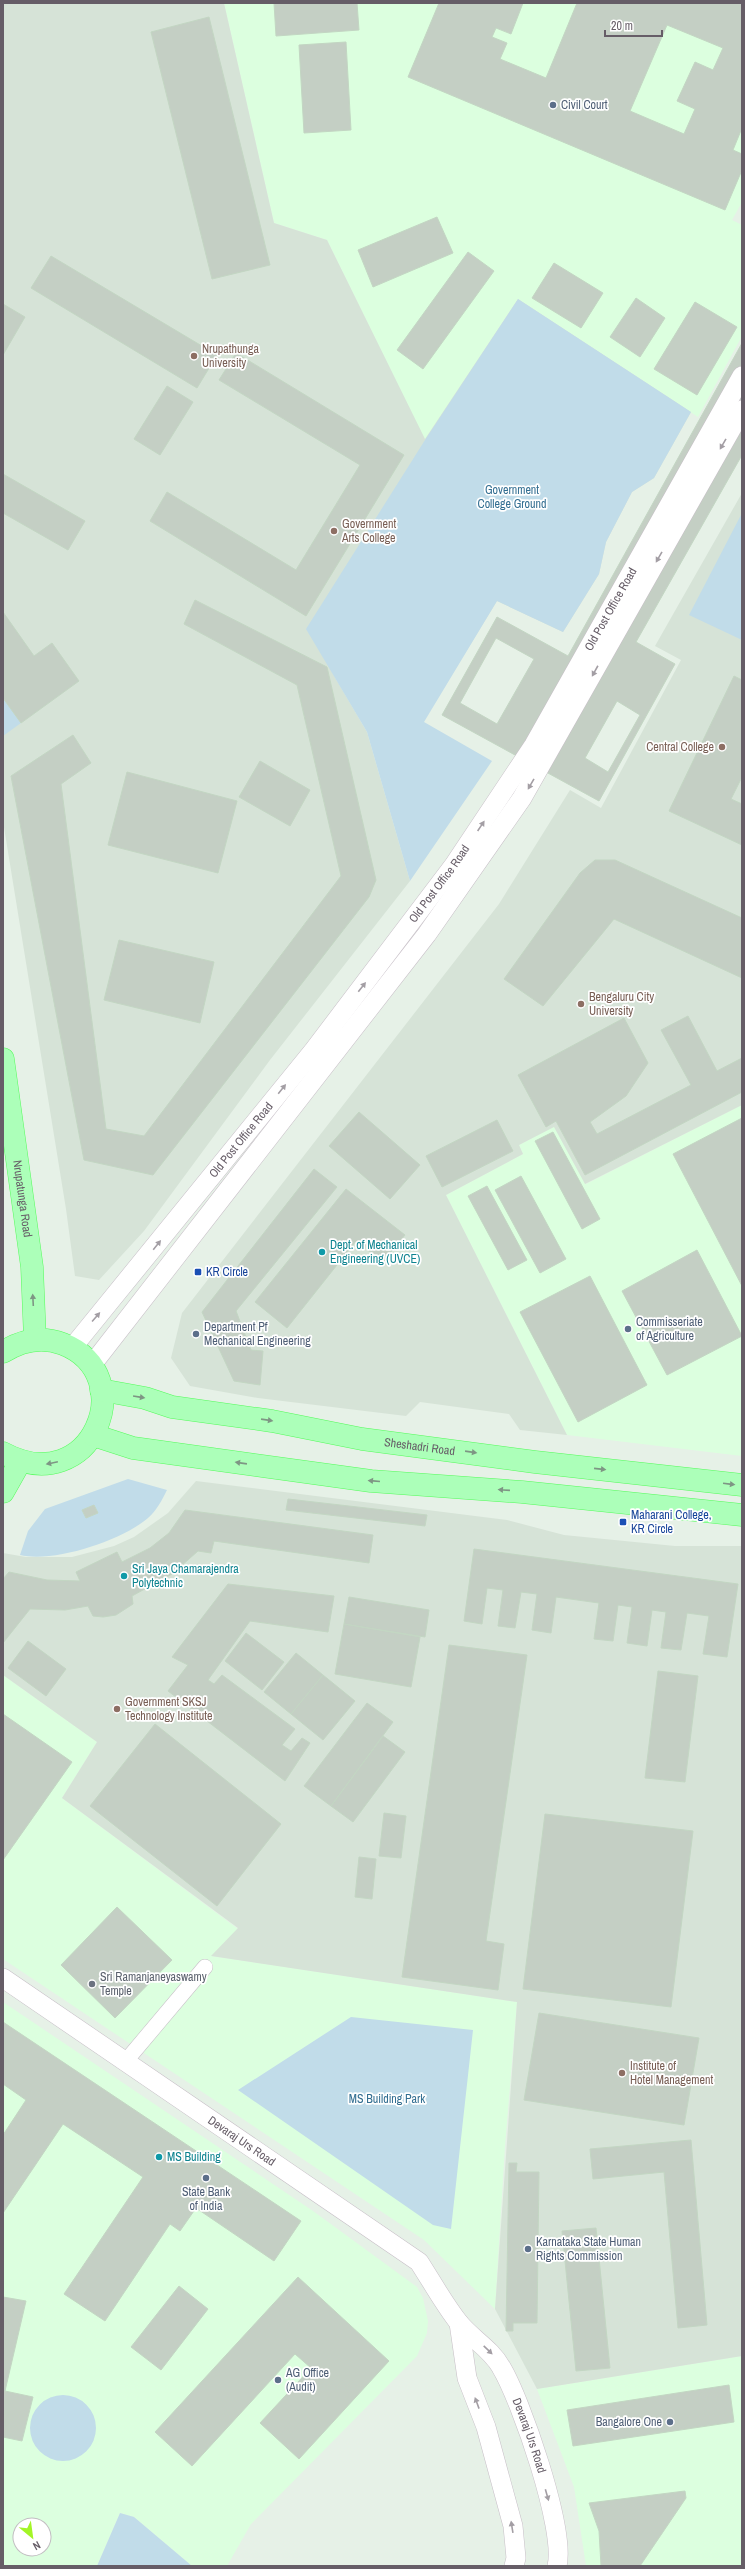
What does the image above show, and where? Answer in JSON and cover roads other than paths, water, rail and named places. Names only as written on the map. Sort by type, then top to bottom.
[{"type":"main road","name":"Nrupatunga Road","points":[[3,1059],[32,1267],[35,1339]]},
{"type":"main road","points":[[3,1178],[15,1144]]},
{"type":"main road","points":[[3,1352],[16,1344],[35,1339],[55,1341],[72,1348],[91,1366],[98,1378],[101,1390],[101,1417],[93,1435],[80,1450],[63,1461],[42,1465],[12,1458],[3,1492]]},
{"type":"main road","name":"Sheshadri Road","points":[[101,1390],[145,1398],[172,1407],[272,1421],[362,1439],[536,1462],[742,1486]]},
{"type":"main road","points":[[93,1435],[133,1448],[371,1481],[522,1492],[742,1515]]},
{"type":"street","name":"Old Post Office Road","points":[[72,1348],[314,1050],[454,865],[534,745],[742,376]]},
{"type":"street","name":"Old Post Office Road","points":[[91,1366],[427,934],[522,798],[742,410]]},
{"type":"street","points":[[126,2062],[205,1966]]},
{"type":"street","name":"Devaraj Urs Road","points":[[3,1978],[419,2262],[460,2323],[494,2356],[524,2414],[556,2527],[557,2566]]},
{"type":"street","name":"Devaraj Urs Road","points":[[460,2323],[468,2378],[486,2427],[513,2526],[516,2558],[514,2566]]},
{"type":"place","name":"Civil Court","points":[[553,105]]},
{"type":"place","name":"Nrupathunga University","points":[[194,356]]},
{"type":"place","name":"Government Arts College","points":[[334,531]]},
{"type":"place","name":"Central College","points":[[722,747]]},
{"type":"place","name":"Bengaluru City University","points":[[581,1004]]},
{"type":"place","name":"Dept. of Mechanical Engineering (UVCE)","points":[[322,1252]]},
{"type":"place","name":"KR Circle","points":[[198,1272]]},
{"type":"place","name":"Commisseriate of Agriculture","points":[[628,1329]]},
{"type":"place","name":"Department Pf Mechanical Engineering","points":[[196,1334]]},
{"type":"place","name":"Maharani College, KR Circle","points":[[623,1522]]},
{"type":"place","name":"Sri Jaya Chamarajendra Polytechnic","points":[[124,1576]]},
{"type":"place","name":"Government SKSJ Technology Institute","points":[[117,1709]]},
{"type":"place","name":"Sri Ramanjaneyaswamy Temple","points":[[92,1984]]},
{"type":"place","name":"Institute of Hotel Management","points":[[622,2073]]},
{"type":"place","name":"MS Building","points":[[159,2157]]},
{"type":"place","name":"State Bank of India","points":[[206,2178]]},
{"type":"place","name":"Karnataka State Human Rights Commission","points":[[528,2249]]},
{"type":"place","name":"AG Office (Audit)","points":[[278,2380]]},
{"type":"place","name":"Bangalore One","points":[[670,2422]]},
{"type":"park label","name":"Government College Ground","points":[[512,497]]},
{"type":"park label","name":"MS Building Park","points":[[387,2099]]}]
